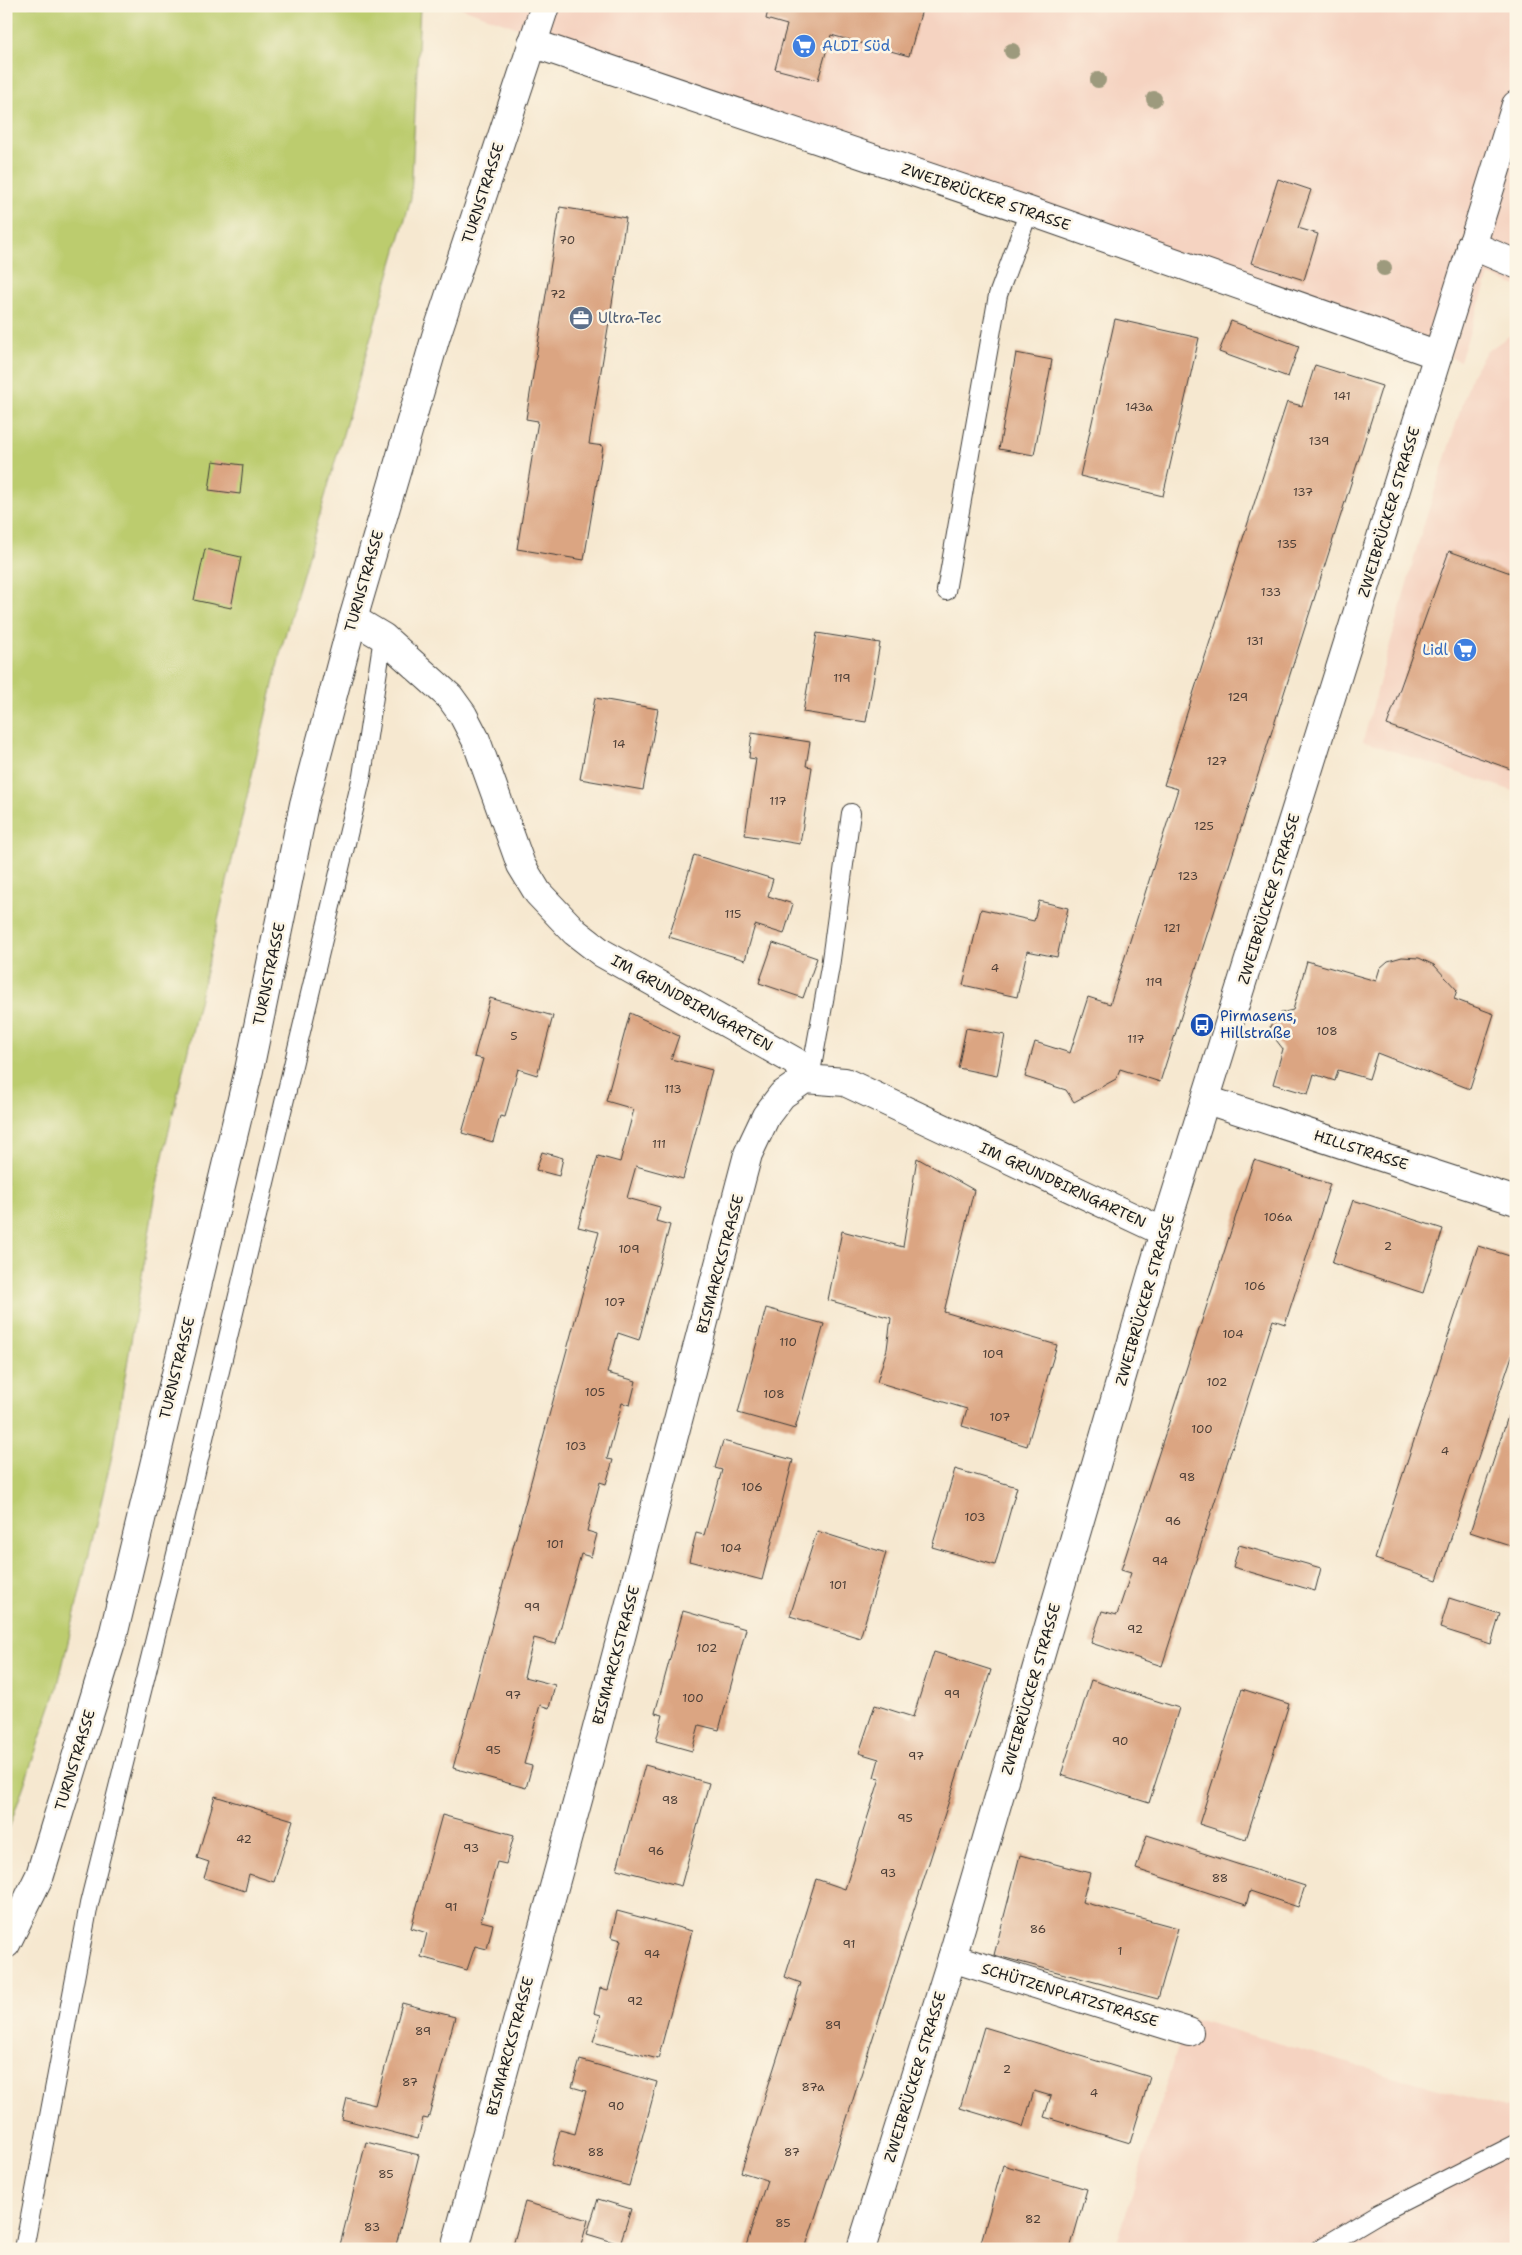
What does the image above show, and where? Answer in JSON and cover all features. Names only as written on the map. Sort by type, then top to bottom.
[{"type":"street","name":"TURNSTRASSE","points":[[6,1944],[40,1875],[112,1640],[249,1070],[304,804],[352,619],[436,336],[545,6]]},
{"type":"street","name":"ZWEIBRÜCKER STRASSE","points":[[532,43],[1029,211],[1438,355]]},
{"type":"street","name":"ZWEIBRÜCKER STRASSE","points":[[861,2249],[952,1958],[1164,1232],[1207,1100],[1516,105]]},
{"type":"street","points":[[1471,245],[1516,264]]},
{"type":"street","name":"IM GRUNDBIRNGARTEN","points":[[352,619],[383,637],[450,698],[463,715],[476,740],[521,864],[538,893],[575,932],[602,952],[796,1062],[806,1079],[845,1082],[1164,1232]]},
{"type":"street","name":"BISMARCKSTRASSE","points":[[455,2249],[585,1774],[748,1154],[766,1116],[782,1095],[806,1079]]},
{"type":"street","name":"HILLSTRASSE","points":[[1207,1100],[1516,1201]]},
{"type":"street","name":"SCHÜTZENPLATZSTRASSE","points":[[952,1958],[1189,2032]]},
{"type":"lane","points":[[946,591],[998,294],[1029,211]]},
{"type":"lane","points":[[24,2249],[89,1904],[183,1526],[362,776],[383,637]]},
{"type":"lane","points":[[806,1079],[812,1067],[828,976],[851,813]]},
{"type":"lane","points":[[1319,2249],[1378,2214],[1516,2144]]},
{"type":"shaded area","points":[[456,6],[1516,6],[1516,286],[1489,275],[1460,361]]},
{"type":"shaded area","points":[[1516,333],[1516,792],[1363,741],[1419,540],[1472,374],[1486,352]]},
{"type":"shaded area","points":[[1187,2017],[1505,2108],[1516,2102],[1516,2249],[1115,2249]]},
{"type":"green space","points":[[6,6],[420,6],[411,198],[282,646],[160,1169],[111,1460],[57,1689],[6,1837]]},
{"type":"building","name":"ALDI Süd","points":[[769,6],[923,6],[909,56],[831,35],[818,80],[775,69],[787,25],[766,19]]},
{"type":"building","points":[[1278,179],[1311,190],[1298,228],[1318,234],[1304,280],[1251,263]]},
{"type":"building","points":[[560,207],[626,218],[589,444],[603,446],[584,560],[517,549],[538,421],[526,419]]},
{"type":"building","points":[[1115,319],[1199,338],[1163,496],[1080,476]]},
{"type":"building","points":[[1231,321],[1299,346],[1288,377],[1219,352]]},
{"type":"building","points":[[1016,353],[1052,360],[1034,455],[999,449]]},
{"type":"building","points":[[1315,365],[1382,386],[1160,1082],[1120,1069],[1116,1079],[1074,1102],[1066,1090],[1025,1077],[1035,1042],[1070,1053],[1088,997],[1110,1004],[1178,789],[1164,785],[1270,454],[1287,402],[1302,406]]},
{"type":"building","points":[[213,461],[243,465],[240,494],[209,490]]},
{"type":"building","points":[[205,549],[241,557],[231,608],[194,600]]},
{"type":"building","name":"Lidl","points":[[1449,551],[1516,575],[1516,771],[1387,725]]},
{"type":"building","points":[[817,633],[880,643],[866,722],[803,712]]},
{"type":"building","points":[[595,698],[658,709],[643,790],[580,779]]},
{"type":"building","points":[[752,733],[810,742],[806,766],[812,767],[800,844],[745,835],[756,759],[749,758]]},
{"type":"building","points":[[694,855],[773,879],[768,896],[793,904],[784,934],[755,925],[745,960],[669,937]]},
{"type":"building","points":[[1039,901],[1068,908],[1057,957],[1027,951],[1017,997],[963,985],[981,909],[1034,921]]},
{"type":"building","points":[[773,943],[817,958],[803,998],[759,983]]},
{"type":"building","points":[[1402,957],[1419,958],[1434,965],[1457,990],[1454,999],[1494,1014],[1470,1089],[1377,1053],[1369,1079],[1338,1070],[1335,1081],[1314,1074],[1308,1094],[1273,1084],[1283,1049],[1273,1036],[1270,1027],[1273,1020],[1281,1013],[1293,1010],[1307,961],[1376,981],[1380,968],[1388,961]]},
{"type":"building","points":[[490,998],[553,1016],[537,1075],[518,1069],[505,1117],[500,1116],[493,1142],[462,1133],[483,1059],[474,1057]]},
{"type":"building","points":[[630,1013],[679,1036],[671,1059],[712,1070],[683,1179],[636,1166],[627,1198],[660,1207],[656,1221],[670,1225],[639,1340],[618,1333],[607,1373],[636,1381],[630,1405],[622,1403],[607,1459],[613,1460],[606,1484],[600,1482],[587,1531],[597,1534],[591,1557],[581,1554],[556,1644],[534,1638],[529,1657],[524,1677],[555,1685],[549,1708],[540,1705],[524,1764],[532,1766],[526,1788],[453,1768],[599,1232],[578,1227],[598,1156],[620,1162],[634,1109],[606,1101]]},
{"type":"building","points":[[966,1028],[1005,1035],[997,1076],[958,1068]]},
{"type":"building","points":[[542,1152],[563,1158],[559,1176],[536,1170]]},
{"type":"building","points":[[917,1158],[974,1190],[944,1312],[1057,1345],[1027,1446],[962,1426],[967,1409],[877,1382],[887,1349],[891,1318],[828,1300],[842,1231],[903,1247]]},
{"type":"building","points":[[1254,1160],[1330,1184],[1285,1324],[1273,1320],[1162,1666],[1091,1643],[1102,1611],[1117,1615],[1131,1573],[1121,1570]]},
{"type":"building","points":[[1353,1200],[1443,1229],[1423,1293],[1332,1263]]},
{"type":"building","points":[[1478,1246],[1516,1258],[1516,1344],[1437,1580],[1375,1559]]},
{"type":"building","points":[[766,1308],[824,1324],[795,1429],[738,1413]]},
{"type":"building","points":[[1516,1395],[1516,1547],[1470,1532]]},
{"type":"building","points":[[723,1441],[793,1460],[762,1580],[689,1561],[696,1533],[704,1535],[722,1470],[715,1468]]},
{"type":"building","points":[[955,1469],[1017,1487],[995,1565],[932,1547]]},
{"type":"building","points":[[817,1531],[886,1553],[860,1638],[790,1616]]},
{"type":"building","points":[[1239,1545],[1321,1568],[1315,1591],[1233,1567]]},
{"type":"building","points":[[1449,1598],[1500,1614],[1491,1644],[1440,1628]]},
{"type":"building","points":[[683,1611],[746,1629],[719,1730],[699,1725],[692,1751],[656,1741],[663,1715],[655,1713]]},
{"type":"building","points":[[934,1652],[991,1670],[805,2249],[745,2249],[767,2180],[741,2172],[801,1983],[785,1977],[816,1879],[845,1889],[880,1778],[874,1777],[879,1759],[859,1753],[875,1705],[913,1717]]},
{"type":"building","points":[[1091,1680],[1179,1708],[1149,1803],[1061,1775]]},
{"type":"building","points":[[1242,1689],[1289,1704],[1246,1839],[1199,1824]]},
{"type":"building","points":[[645,1765],[709,1783],[681,1886],[617,1869]]},
{"type":"building","points":[[215,1796],[293,1820],[274,1882],[249,1874],[245,1891],[204,1878],[209,1862],[197,1858]]},
{"type":"building","points":[[442,1815],[514,1835],[506,1864],[497,1862],[481,1921],[493,1924],[487,1949],[475,1946],[467,1970],[421,1957],[427,1933],[411,1928]]},
{"type":"building","points":[[1147,1835],[1305,1886],[1298,1907],[1250,1891],[1246,1905],[1136,1869]]},
{"type":"building","points":[[1020,1855],[1090,1873],[1082,1902],[1178,1928],[1158,1999],[994,1955]]},
{"type":"building","points":[[617,1911],[692,1931],[658,2059],[593,2042],[601,2015],[594,2013],[600,1988],[608,1990],[621,1940],[611,1937]]},
{"type":"building","points":[[402,2003],[455,2017],[428,2119],[423,2118],[418,2139],[342,2119],[347,2098],[375,2105]]},
{"type":"building","points":[[984,2027],[1150,2077],[1130,2143],[1044,2117],[1051,2096],[1034,2091],[1023,2127],[960,2108]]},
{"type":"building","points":[[580,2060],[657,2082],[629,2186],[551,2165],[560,2130],[575,2134],[586,2091],[572,2087]]},
{"type":"building","points":[[366,2142],[419,2155],[395,2249],[339,2249]]},
{"type":"building","points":[[1003,2165],[1087,2189],[1070,2249],[979,2249]]},
{"type":"building","points":[[598,2199],[631,2209],[620,2244],[587,2234]]},
{"type":"building","points":[[525,2202],[588,2220],[580,2249],[512,2249]]},
{"type":"place","name":"ALDI Süd","points":[[804,46]]},
{"type":"place","name":"Ultra-Tec","points":[[581,318]]},
{"type":"place","name":"Lidl","points":[[1465,650]]},
{"type":"place","name":"Pirmasens, Hillstraße","points":[[1202,1025]]}]
